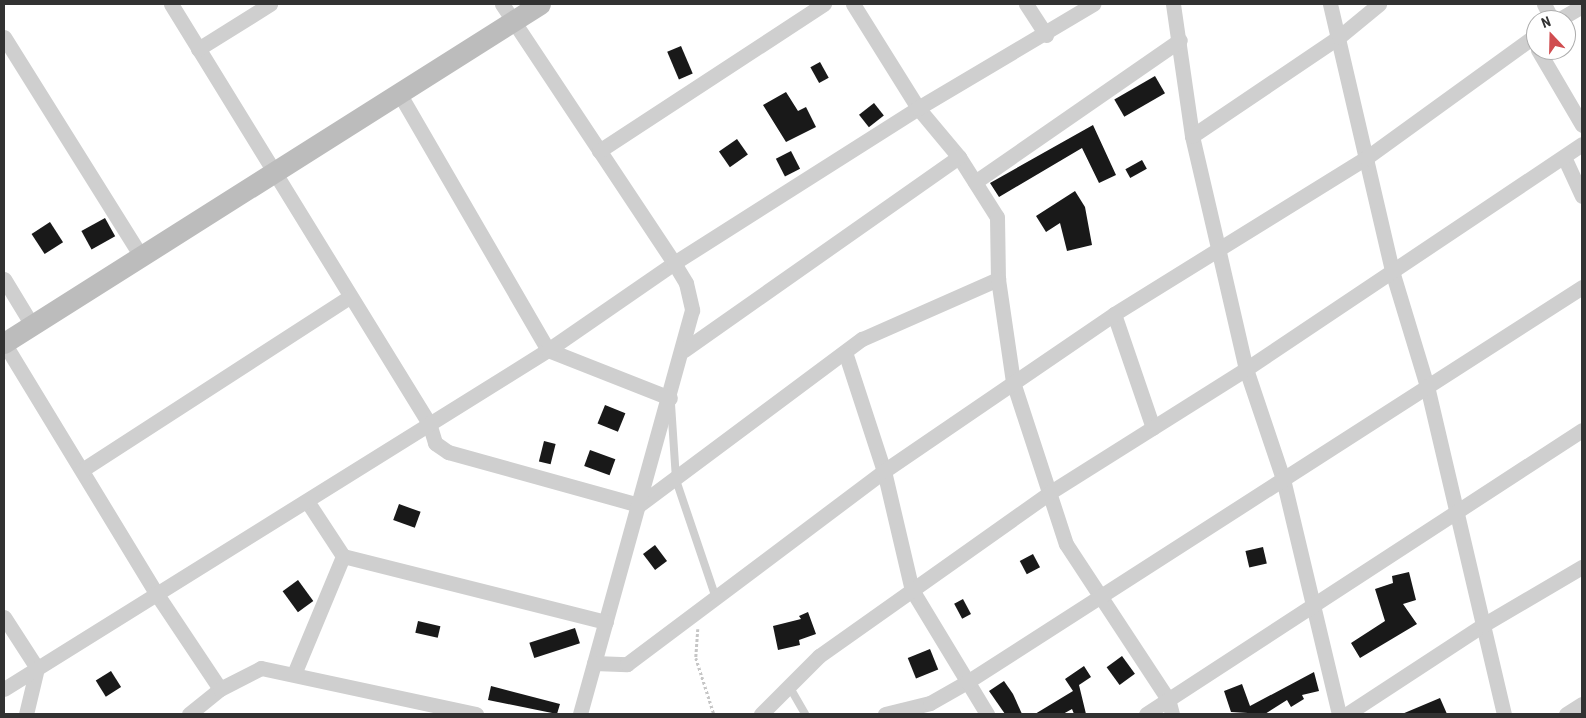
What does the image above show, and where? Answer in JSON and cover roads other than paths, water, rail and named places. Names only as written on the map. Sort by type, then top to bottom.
[{"type":"street","points":[[171,4],[349,297],[429,423],[435,443],[448,452],[640,505]]},
{"type":"street","points":[[198,49],[270,4]]},
{"type":"street","points":[[220,689],[156,593],[4,343],[399,93],[507,12],[540,4]]},
{"type":"street","points":[[598,151],[824,4]]},
{"type":"street","points":[[853,4],[918,108],[959,157],[997,217],[998,279],[1013,382],[1042,461],[1049,492],[1066,544],[1100,599],[1168,699],[1172,714]]},
{"type":"street","points":[[1026,4],[1046,34]]},
{"type":"street","points":[[4,689],[548,350],[674,263],[918,108],[1094,4]]},
{"type":"street","points":[[1330,4],[1392,271],[1427,386],[1504,714]]},
{"type":"street","points":[[1192,136],[1339,37],[1379,4]]},
{"type":"street","points":[[1176,5],[1192,136],[1246,369],[1283,479],[1339,714]]},
{"type":"street","points":[[507,12],[674,263],[686,284],[692,310],[684,350],[580,714]]},
{"type":"street","points":[[4,37],[141,256]]},
{"type":"street","points":[[974,182],[1180,40]]},
{"type":"street","points":[[594,663],[627,664],[884,471],[1013,382],[1114,314],[1218,248],[1366,158],[1526,49]]},
{"type":"street","points":[[1546,60],[1582,125]]},
{"type":"street","points":[[399,93],[548,350],[670,398]]},
{"type":"street","points":[[761,714],[819,656],[1049,492],[1246,369],[1582,144]]},
{"type":"street","points":[[684,350],[959,157]]},
{"type":"street","points":[[1564,157],[1582,196]]},
{"type":"street","points":[[640,505],[846,355],[862,339],[998,279]]},
{"type":"street","points":[[4,280],[32,325]]},
{"type":"street","points":[[885,714],[930,702],[967,682],[1100,599],[1582,287]]},
{"type":"street","points":[[82,470],[349,297]]},
{"type":"street","points":[[1114,314],[1153,428]]},
{"type":"street","points":[[846,355],[884,471],[912,590],[987,714]]},
{"type":"street","points":[[1146,714],[1313,602],[1582,430]]},
{"type":"street","points":[[307,501],[344,556],[606,622]]},
{"type":"street","points":[[294,674],[344,556]]},
{"type":"street","points":[[1347,714],[1483,625],[1582,567]]},
{"type":"street","points":[[4,617],[37,668],[26,714]]},
{"type":"street","points":[[189,714],[220,689],[261,668],[476,714]]},
{"type":"street","points":[[1566,714],[1582,704]]},
{"type":"lane","points":[[670,398],[676,480],[716,598]]},
{"type":"lane","points":[[789,686],[805,714]]}]
